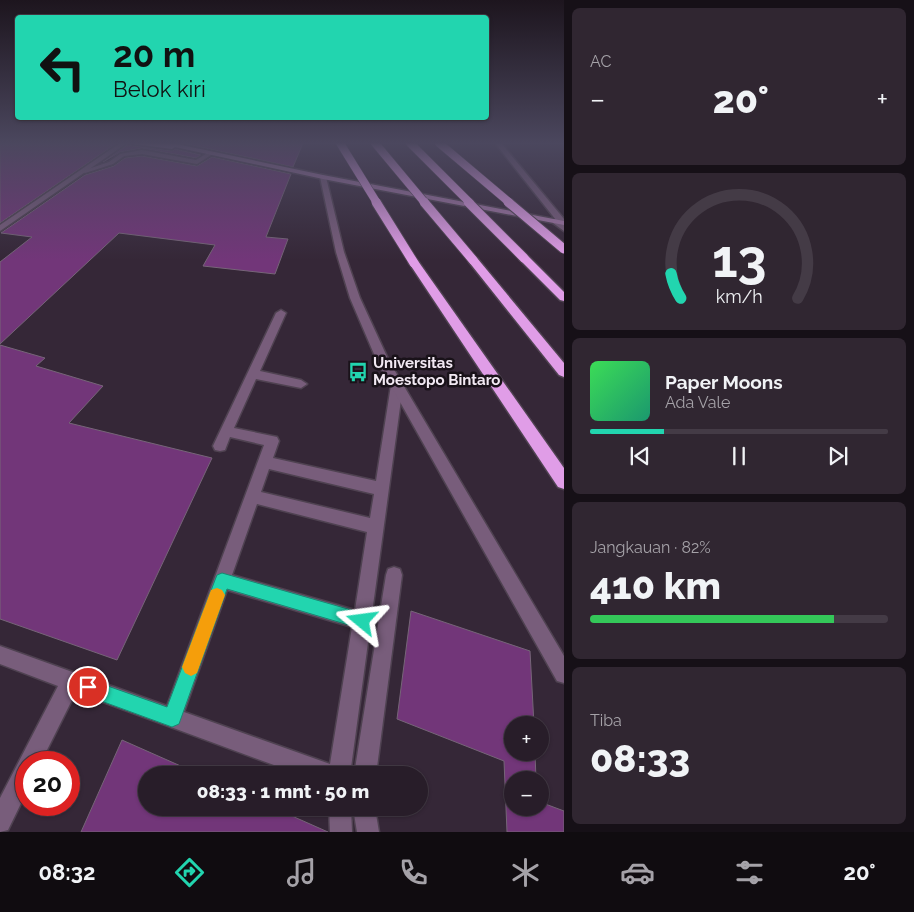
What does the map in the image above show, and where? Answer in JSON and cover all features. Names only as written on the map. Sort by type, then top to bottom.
[{"type":"highway","points":[[364,182],[414,263],[564,482]]},
{"type":"highway","points":[[407,182],[564,372]]},
{"type":"highway","points":[[448,182],[564,298]]},
{"type":"highway","points":[[485,182],[564,249]]},
{"type":"main road","points":[[348,182],[562,224]]},
{"type":"street","points":[[0,229],[69,182]]},
{"type":"street","points":[[324,182],[340,252],[355,298],[383,362],[564,674]]},
{"type":"street","points":[[529,182],[562,224]]},
{"type":"street","points":[[220,446],[281,312]]},
{"type":"street","points":[[253,374],[301,384]]},
{"type":"street","points":[[340,766],[397,385]]},
{"type":"street","points":[[172,718],[272,442],[226,431]]},
{"type":"street","points":[[265,462],[382,489]]},
{"type":"street","points":[[252,496],[376,527]]},
{"type":"street","points":[[366,766],[394,575]]},
{"type":"street","points":[[222,580],[362,621]]},
{"type":"street","points":[[0,655],[305,766]]},
{"type":"street","points":[[36,751],[72,681]]},
{"type":"street","points":[[0,822],[15,792]]},
{"type":"street","points":[[340,816],[341,832]]},
{"type":"street","points":[[365,816],[368,832]]},
{"type":"building","points":[[0,182],[60,182],[0,223]]},
{"type":"building","points":[[75,182],[288,182],[266,237],[288,239],[275,274],[203,266],[215,245],[119,233],[0,344],[0,262],[32,237],[1,233]]},
{"type":"building","points":[[0,345],[45,358],[36,366],[103,386],[69,423],[212,458],[117,660],[0,619]]},
{"type":"building","points":[[411,611],[530,651],[534,716],[504,716],[504,761],[397,719]]},
{"type":"building","points":[[122,740],[181,766],[138,766],[138,816],[292,816],[328,832],[81,832]]},
{"type":"building","points":[[504,761],[535,761],[536,771],[504,771]]},
{"type":"building","points":[[549,805],[564,811],[564,832],[507,832],[506,816],[549,816]]},
{"type":"slow traffic","points":[[191,667],[217,595]]},
{"type":"place","name":"Universitas Moestopo Bintaro","points":[[358,372]]},
{"type":"route","points":[[88,687],[172,718],[222,580],[362,621]]}]
